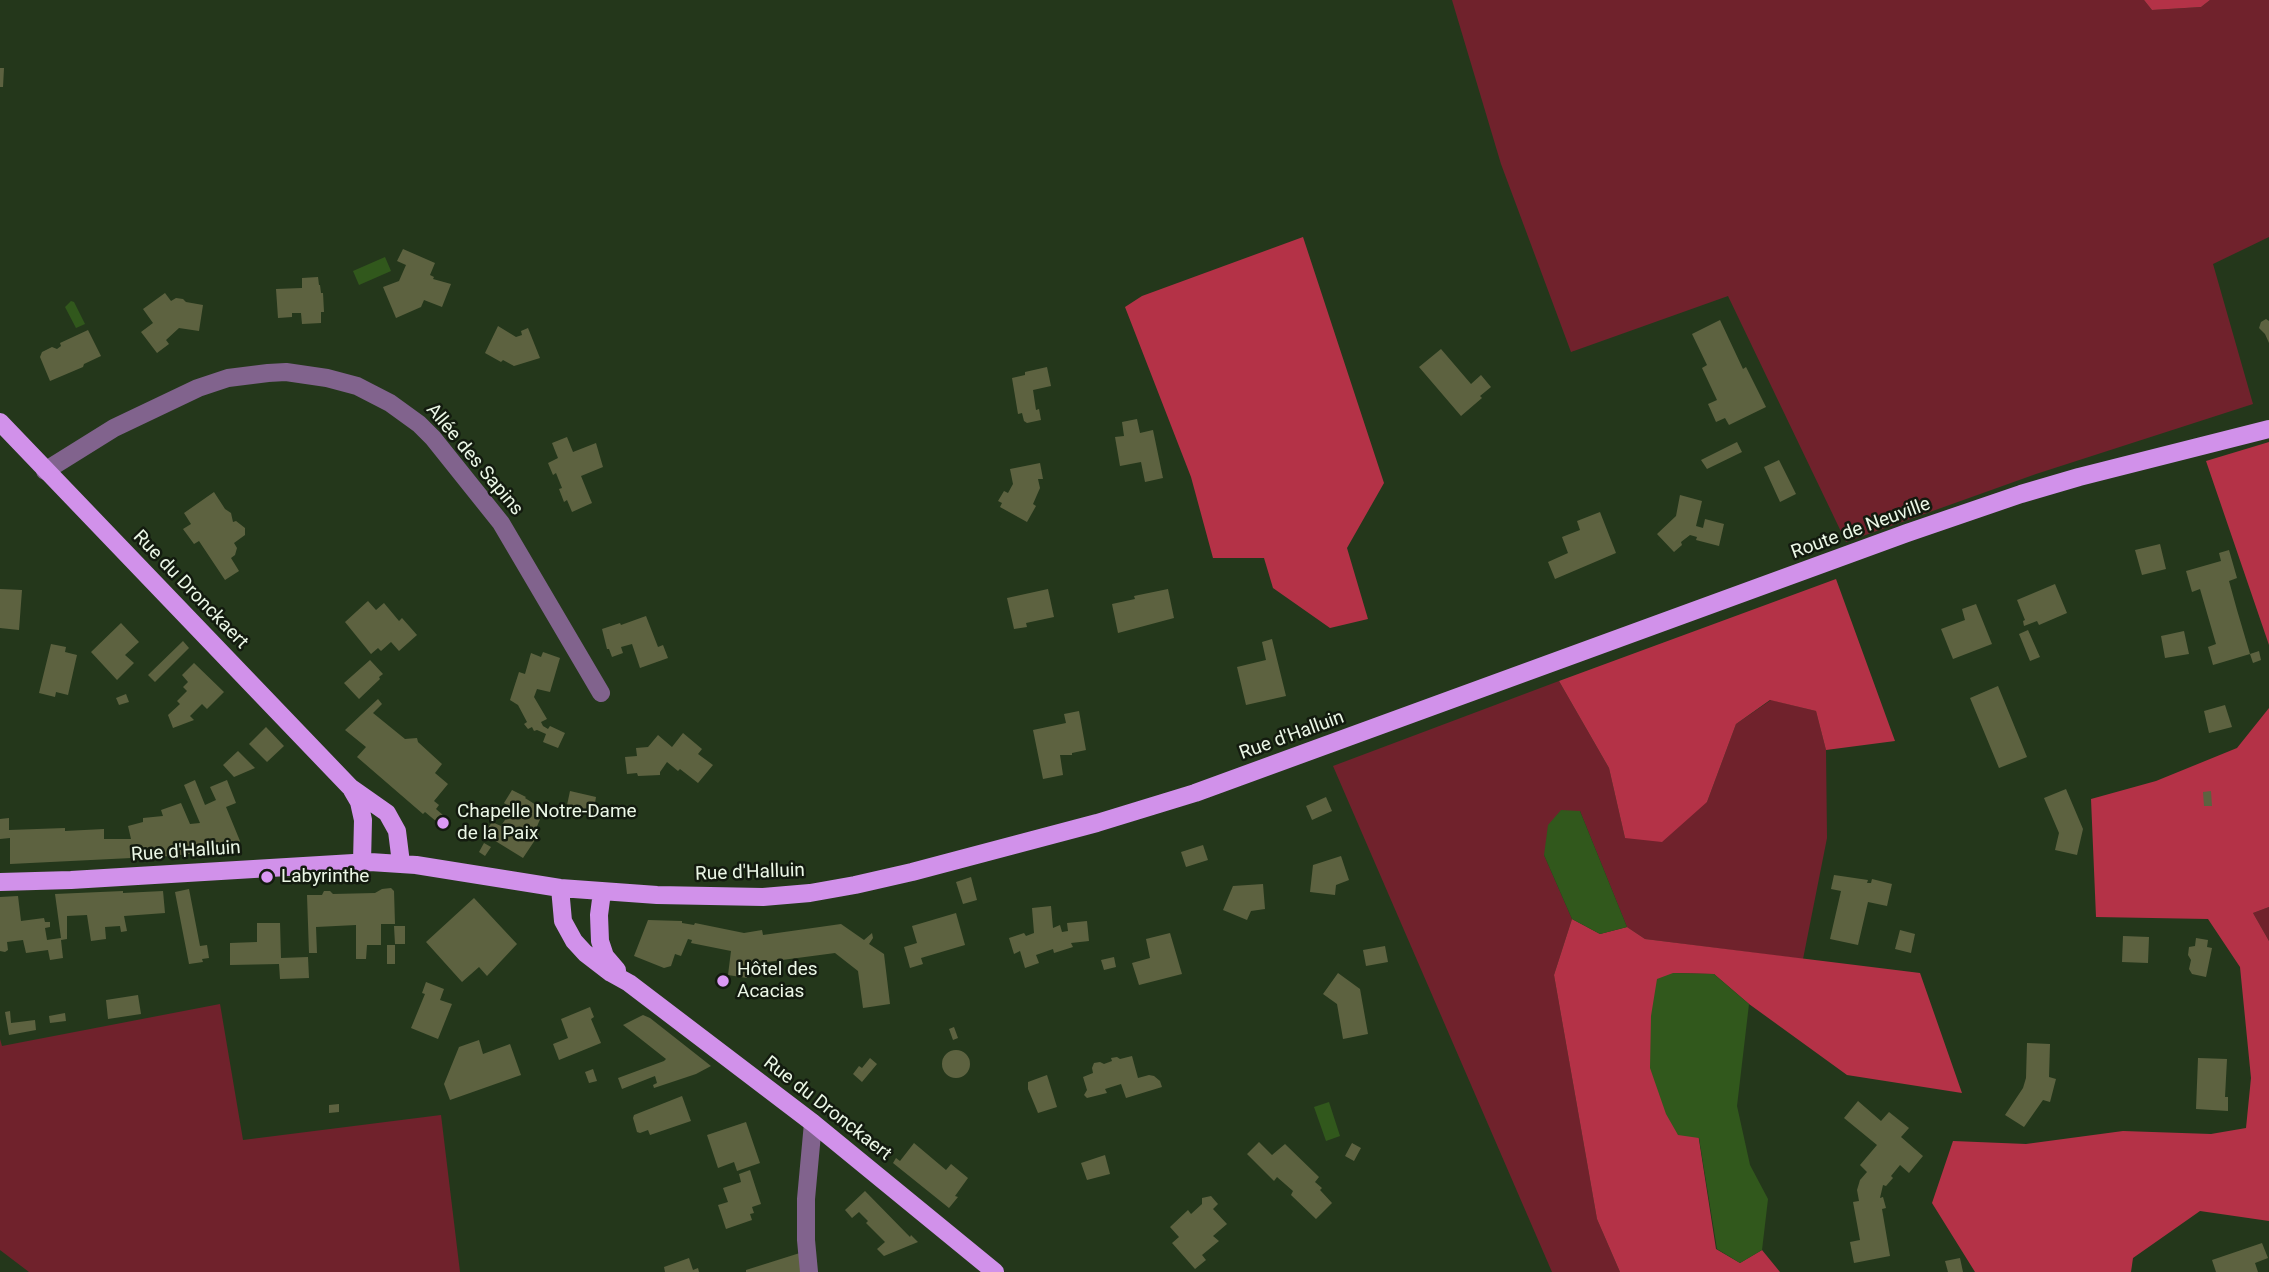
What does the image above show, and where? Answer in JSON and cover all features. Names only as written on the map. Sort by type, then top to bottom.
[{"type":"main road","name":"Rue du Dronckaert","points":[[0,422],[350,787],[377,805],[392,820],[399,841],[401,863]]},
{"type":"main road","name":"Route de Neuville","points":[[1474,691],[2021,494],[2269,429]]},
{"type":"main road","name":"Rue d'Halluin","points":[[0,882],[362,862],[401,863],[560,888],[706,897],[763,897],[831,889],[1097,823],[1195,793],[1474,691]]},
{"type":"main road","name":"Rue du Dronckaert","points":[[350,787],[359,802],[363,820],[362,862]]},
{"type":"main road","name":"Rue du Dronckaert","points":[[560,888],[563,921],[574,941],[604,968],[629,983],[813,1123],[995,1272]]},
{"type":"main road","name":"Rue du Dronckaert","points":[[602,891],[600,941],[606,956],[629,983]]},
{"type":"street","name":"Allée des Sapins","points":[[45,471],[114,428],[198,388],[228,378],[286,372],[357,386],[390,402],[433,438],[501,523],[601,693]]},
{"type":"street","points":[[809,1272],[806,1199],[813,1123]]},
{"type":"shaded area","points":[[1452,0],[2144,0],[2152,10],[2201,7],[2210,0],[2269,0],[2269,237],[2213,264],[2253,404],[2036,474],[1846,542],[1728,296],[1571,352],[1501,164]]},
{"type":"shaded area","points":[[2144,0],[2210,0],[2201,7],[2152,10]]},
{"type":"shaded area","points":[[1303,237],[1384,483],[1347,548],[1368,619],[1330,628],[1273,588],[1264,558],[1213,558],[1191,477],[1125,307],[1142,296]]},
{"type":"shaded area","points":[[385,257],[391,271],[359,285],[353,271]]},
{"type":"shaded area","points":[[71,301],[85,324],[76,328],[65,307]]},
{"type":"shaded area","points":[[2269,442],[2269,645],[2206,461]]},
{"type":"shaded area","points":[[1836,579],[1895,741],[1826,750],[1816,711],[1770,700],[1736,724],[1707,802],[1662,842],[1625,838],[1609,768],[1559,681]]},
{"type":"shaded area","points":[[1559,681],[1609,768],[1625,838],[1707,802],[1736,724],[1771,700],[1816,711],[1826,750],[1827,838],[1803,959],[1645,939],[1627,927],[1580,811],[1544,855],[1572,919],[1554,975],[1597,1219],[1620,1272],[1552,1272],[1333,766]]},
{"type":"shaded area","points":[[2269,708],[2269,907],[2253,913],[2269,941],[2269,1221],[2200,1211],[2133,1258],[2131,1272],[1975,1272],[1932,1203],[1953,1141],[2026,1144],[2123,1131],[2211,1134],[2246,1128],[2251,1078],[2240,967],[2208,919],[2096,917],[2091,799],[2156,781],[2237,748]]},
{"type":"shaded area","points":[[1561,810],[1580,811],[1627,927],[1600,934],[1572,919],[1544,855],[1548,825]]},
{"type":"shaded area","points":[[2269,907],[2269,941],[2253,913]]},
{"type":"shaded area","points":[[1572,919],[1600,934],[1627,927],[1645,939],[1920,973],[1962,1093],[1847,1075],[1749,1004],[1714,974],[1673,973],[1716,1249],[1740,1263],[1762,1250],[1780,1272],[1620,1272],[1597,1219],[1554,975]]},
{"type":"shaded area","points":[[1673,973],[1714,974],[1749,1004],[1737,1106],[1750,1165],[1768,1199],[1762,1250],[1740,1263],[1717,1249],[1699,1138],[1678,1135],[1666,1114],[1650,1068],[1651,1016],[1657,979]]},
{"type":"shaded area","points":[[220,1004],[243,1140],[441,1115],[460,1272],[29,1272],[0,1250],[0,1039],[2,1046]]},
{"type":"shaded area","points":[[1329,1102],[1340,1136],[1326,1141],[1314,1107]]},
{"type":"building","points":[[0,68],[4,68],[3,87],[0,87]]},
{"type":"building","points":[[403,249],[435,263],[430,275],[433,279],[451,284],[442,307],[424,300],[421,307],[396,318],[383,287],[399,281],[406,265],[397,261]]},
{"type":"building","points":[[318,277],[323,293],[324,312],[321,312],[321,323],[302,324],[301,313],[278,318],[276,289],[302,288],[302,278]]},
{"type":"building","points":[[165,293],[171,301],[176,298],[203,305],[199,331],[179,328],[166,340],[169,344],[157,353],[141,332],[153,323],[143,309]]},
{"type":"building","points":[[2266,319],[2269,321],[2269,343],[2259,328],[2261,322]]},
{"type":"building","points":[[1720,320],[1743,369],[1746,367],[1766,407],[1729,425],[1725,418],[1716,422],[1708,404],[1717,400],[1702,368],[1707,365],[1692,334]]},
{"type":"building","points":[[498,326],[516,337],[528,328],[540,358],[514,366],[485,353]]},
{"type":"building","points":[[88,330],[101,356],[50,381],[40,357],[42,352],[52,347],[57,349],[61,346],[60,343]]},
{"type":"building","points":[[1441,349],[1471,384],[1481,375],[1491,387],[1461,416],[1419,367]]},
{"type":"building","points":[[1047,367],[1051,386],[1033,390],[1036,410],[1039,409],[1041,420],[1027,423],[1022,413],[1018,414],[1012,378]]},
{"type":"building","points":[[1137,419],[1140,433],[1153,430],[1163,478],[1145,482],[1141,462],[1120,466],[1115,437],[1124,436],[1122,422]]},
{"type":"building","points":[[567,437],[573,452],[596,443],[603,467],[581,476],[592,503],[572,512],[567,500],[564,502],[556,473],[553,475],[548,463],[558,458],[552,443]]},
{"type":"building","points":[[1737,442],[1742,452],[1707,469],[1701,460]]},
{"type":"building","points":[[1779,460],[1796,494],[1780,502],[1764,467]]},
{"type":"building","points":[[1040,463],[1043,479],[1038,479],[1040,488],[1033,504],[1036,506],[1027,522],[1000,507],[1002,503],[998,501],[1004,491],[1008,493],[1013,484],[1010,469]]},
{"type":"building","points":[[214,492],[225,509],[231,513],[233,522],[236,521],[245,528],[245,535],[234,543],[237,548],[231,558],[239,571],[225,580],[199,541],[194,544],[183,529],[191,524],[184,513]]},
{"type":"building","points":[[1680,495],[1702,501],[1696,526],[1703,528],[1705,519],[1724,524],[1719,546],[1696,540],[1697,537],[1690,535],[1674,552],[1657,534],[1676,516]]},
{"type":"building","points":[[1600,512],[1616,553],[1555,579],[1548,562],[1568,553],[1562,537],[1580,530],[1577,521]]},
{"type":"building","points":[[2160,544],[2166,569],[2142,575],[2135,550]]},
{"type":"building","points":[[2229,550],[2237,578],[2229,581],[2250,654],[2213,665],[2208,647],[2216,644],[2200,589],[2192,592],[2186,571],[2221,561],[2219,553]]},
{"type":"building","points":[[2055,584],[2067,613],[2039,625],[2037,621],[2024,626],[2025,620],[2017,600]]},
{"type":"building","points":[[0,589],[22,590],[19,630],[0,628]]},
{"type":"building","points":[[1048,589],[1054,617],[1026,623],[1027,627],[1014,629],[1007,598]]},
{"type":"building","points":[[1168,589],[1174,618],[1118,633],[1112,604]]},
{"type":"building","points":[[368,601],[376,610],[384,603],[399,621],[402,618],[417,635],[399,651],[391,642],[381,651],[378,648],[371,654],[345,622]]},
{"type":"building","points":[[1976,604],[1992,644],[1953,659],[1941,629],[1965,620],[1962,609]]},
{"type":"building","points":[[646,616],[658,647],[663,645],[668,658],[640,668],[632,644],[621,647],[623,653],[612,657],[602,629]]},
{"type":"building","points":[[121,623],[139,642],[125,655],[134,663],[117,680],[91,652]]},
{"type":"building","points":[[2028,630],[2040,657],[2030,661],[2019,634]]},
{"type":"building","points":[[2184,631],[2189,654],[2165,658],[2161,636]]},
{"type":"building","points":[[1272,639],[1286,696],[1246,705],[1237,667],[1266,660],[1262,642]]},
{"type":"building","points":[[183,641],[189,648],[155,682],[148,675]]},
{"type":"building","points":[[51,644],[66,647],[65,652],[77,655],[68,695],[56,692],[55,697],[39,693]]},
{"type":"building","points":[[2259,651],[2261,660],[2253,663],[2250,654]]},
{"type":"building","points":[[543,652],[560,658],[550,692],[537,689],[534,697],[547,719],[541,722],[543,726],[548,729],[550,726],[565,733],[558,748],[543,742],[546,734],[534,731],[532,727],[528,729],[518,705],[510,700],[519,672],[525,674],[531,653],[541,657]]},
{"type":"building","points":[[370,660],[383,674],[359,699],[344,683]]},
{"type":"building","points":[[194,663],[224,692],[207,709],[202,704],[190,716],[194,720],[173,728],[168,715],[180,704],[177,701],[187,691],[183,687],[188,682],[182,675]]},
{"type":"building","points":[[1998,686],[2027,757],[1999,768],[1970,698]]},
{"type":"building","points":[[126,694],[129,702],[119,705],[116,698]]},
{"type":"building","points":[[378,699],[382,704],[373,713],[405,739],[417,738],[442,764],[435,773],[448,784],[434,801],[439,805],[436,809],[451,822],[443,831],[435,825],[437,822],[425,812],[423,814],[357,757],[366,747],[345,730]]},
{"type":"building","points":[[2225,705],[2232,727],[2209,733],[2204,711]]},
{"type":"building","points":[[1079,711],[1086,750],[1072,755],[1060,755],[1063,775],[1043,779],[1033,730],[1066,723],[1064,714]]},
{"type":"building","points":[[266,727],[284,746],[267,762],[249,744]]},
{"type":"building","points":[[683,733],[702,749],[698,754],[713,765],[698,783],[667,762],[660,775],[627,774],[625,757],[637,756],[636,748],[648,747],[658,735],[672,747]]},
{"type":"building","points":[[238,751],[255,768],[234,777],[223,765]]},
{"type":"building","points":[[195,780],[205,805],[216,800],[210,787],[227,780],[236,803],[226,807],[240,841],[237,848],[172,856],[10,864],[10,838],[0,839],[0,819],[9,818],[9,830],[104,829],[104,839],[131,839],[128,826],[143,822],[143,818],[163,816],[161,810],[181,803],[190,824],[200,823],[184,785]]},
{"type":"building","points":[[2066,789],[2083,829],[2077,855],[2055,850],[2059,833],[2044,798]]},
{"type":"building","points":[[512,790],[544,810],[535,831],[539,834],[523,858],[484,834],[492,822],[501,826],[512,809],[504,803]]},
{"type":"building","points":[[570,791],[596,797],[593,815],[566,810]]},
{"type":"building","points":[[2211,791],[2212,806],[2204,806],[2203,792]]},
{"type":"building","points":[[1326,797],[1332,811],[1312,820],[1306,806]]},
{"type":"building","points":[[484,843],[491,847],[485,856],[479,852]]},
{"type":"building","points":[[1203,845],[1208,860],[1186,867],[1181,852]]},
{"type":"building","points":[[1341,856],[1349,880],[1336,885],[1335,895],[1310,892],[1313,865]]},
{"type":"building","points":[[1834,875],[1868,880],[1867,883],[1871,883],[1872,879],[1892,884],[1887,906],[1868,902],[1858,945],[1830,939],[1841,891],[1831,889]]},
{"type":"building","points":[[971,877],[977,900],[963,904],[956,882]]},
{"type":"building","points":[[1263,884],[1265,909],[1251,911],[1247,920],[1223,910],[1233,886]]},
{"type":"building","points":[[391,888],[394,891],[395,924],[381,924],[381,945],[367,945],[366,959],[356,959],[356,925],[316,927],[317,953],[309,953],[307,895],[322,895],[324,891],[333,894],[375,893]]},
{"type":"building","points":[[189,889],[200,946],[207,945],[209,958],[202,959],[203,962],[189,964],[175,892]]},
{"type":"building","points":[[163,891],[165,913],[124,916],[127,931],[121,932],[120,926],[105,927],[106,939],[91,941],[87,915],[67,916],[67,939],[61,940],[63,958],[50,960],[48,950],[26,953],[23,940],[7,942],[8,950],[0,951],[0,897],[18,896],[21,921],[44,918],[45,922],[50,922],[50,927],[45,928],[47,940],[61,938],[55,894]]},
{"type":"building","points":[[474,898],[517,944],[487,976],[479,967],[462,982],[426,942]]},
{"type":"building","points":[[1051,906],[1053,928],[1060,925],[1062,932],[1068,931],[1067,923],[1087,921],[1089,941],[1071,943],[1073,947],[1054,953],[1053,949],[1036,955],[1039,963],[1025,968],[1020,951],[1014,954],[1009,938],[1034,933],[1032,908]]},
{"type":"building","points":[[956,913],[965,945],[921,958],[923,964],[910,968],[904,947],[917,943],[912,926]]},
{"type":"building","points":[[648,920],[682,921],[744,933],[762,930],[763,935],[841,924],[864,940],[872,933],[873,938],[869,944],[884,954],[890,1004],[863,1008],[858,971],[835,953],[758,961],[757,969],[749,968],[747,978],[728,975],[731,951],[691,943],[692,940],[688,939],[681,956],[675,954],[671,966],[664,968],[634,956]]},
{"type":"building","points":[[257,923],[280,923],[281,958],[308,957],[309,978],[280,979],[279,964],[230,965],[230,943],[257,942]]},
{"type":"building","points":[[394,926],[405,926],[405,944],[395,944]]},
{"type":"building","points":[[1900,930],[1915,934],[1911,953],[1895,949]]},
{"type":"building","points":[[1170,933],[1182,974],[1139,985],[1132,963],[1150,958],[1146,939]]},
{"type":"building","points":[[2123,936],[2149,937],[2148,963],[2122,962]]},
{"type":"building","points":[[2196,938],[2208,940],[2207,947],[2212,948],[2206,977],[2192,974],[2189,969],[2189,947],[2195,946]]},
{"type":"building","points":[[387,945],[395,945],[395,964],[387,964]]},
{"type":"building","points":[[1385,946],[1388,962],[1366,966],[1363,950]]},
{"type":"building","points":[[1114,957],[1116,967],[1104,970],[1101,960]]},
{"type":"building","points":[[1338,973],[1360,989],[1368,1034],[1343,1039],[1337,1004],[1323,994]]},
{"type":"building","points":[[426,982],[444,989],[440,1000],[452,1004],[438,1039],[411,1028],[425,994],[422,993]]},
{"type":"building","points":[[138,995],[141,1014],[108,1019],[106,1000]]},
{"type":"building","points":[[590,1007],[594,1017],[591,1019],[601,1043],[559,1060],[553,1044],[568,1038],[561,1019]]},
{"type":"building","points":[[10,1011],[11,1023],[35,1020],[36,1030],[9,1035],[5,1012]]},
{"type":"building","points":[[65,1013],[66,1021],[50,1023],[49,1016]]},
{"type":"building","points":[[643,1015],[711,1066],[654,1088],[653,1085],[657,1083],[655,1076],[622,1089],[618,1078],[666,1059],[623,1025]]},
{"type":"building","points":[[954,1027],[958,1038],[953,1040],[949,1029]]},
{"type":"building","points":[[479,1040],[483,1054],[510,1044],[521,1075],[450,1100],[444,1084],[459,1047]]},
{"type":"building","points":[[2027,1043],[2050,1044],[2049,1077],[2056,1079],[2050,1102],[2043,1100],[2024,1127],[2005,1115],[2023,1088],[2026,1078]]},
{"type":"building","points":[[956,1050],[966,1054],[970,1064],[966,1074],[956,1078],[946,1074],[942,1064],[946,1054]]},
{"type":"building","points":[[1132,1056],[1138,1078],[1154,1076],[1162,1087],[1126,1098],[1121,1084],[1105,1089],[1107,1093],[1087,1098],[1084,1095],[1087,1090],[1083,1077],[1093,1073],[1094,1063],[1104,1064],[1112,1061],[1111,1058]]},
{"type":"building","points":[[870,1058],[877,1064],[862,1082],[853,1074]]},
{"type":"building","points":[[2198,1058],[2227,1059],[2225,1097],[2228,1097],[2228,1111],[2196,1109]]},
{"type":"building","points":[[593,1069],[597,1081],[589,1083],[585,1072]]},
{"type":"building","points":[[1047,1075],[1057,1107],[1038,1113],[1028,1089],[1028,1082]]},
{"type":"building","points":[[682,1096],[691,1121],[650,1135],[648,1130],[637,1132],[634,1115]]},
{"type":"building","points":[[1858,1101],[1881,1121],[1889,1112],[1909,1128],[1901,1137],[1923,1156],[1909,1173],[1900,1165],[1891,1176],[1893,1178],[1886,1186],[1883,1185],[1880,1198],[1883,1197],[1886,1208],[1882,1209],[1890,1256],[1854,1263],[1850,1242],[1860,1240],[1853,1202],[1859,1201],[1857,1190],[1860,1180],[1867,1172],[1860,1165],[1877,1145],[1844,1118]]},
{"type":"building","points":[[339,1104],[339,1112],[329,1113],[329,1105]]},
{"type":"building","points":[[746,1122],[760,1163],[737,1171],[734,1162],[718,1168],[707,1135]]},
{"type":"building","points":[[1259,1142],[1272,1155],[1285,1144],[1319,1177],[1315,1182],[1332,1203],[1316,1219],[1291,1195],[1293,1191],[1277,1177],[1274,1181],[1247,1154]]},
{"type":"building","points":[[914,1143],[946,1170],[951,1164],[968,1178],[949,1208],[893,1163],[896,1158],[900,1161]]},
{"type":"building","points":[[1352,1143],[1361,1148],[1354,1161],[1345,1156]]},
{"type":"building","points":[[1105,1155],[1110,1174],[1087,1180],[1081,1163]]},
{"type":"building","points":[[750,1170],[761,1204],[752,1207],[752,1220],[726,1229],[718,1205],[728,1202],[723,1188],[741,1182],[739,1174]]},
{"type":"building","points":[[865,1191],[918,1242],[884,1256],[877,1249],[885,1242],[866,1223],[868,1221],[859,1212],[852,1218],[845,1210]]},
{"type":"building","points":[[1211,1196],[1218,1204],[1213,1209],[1227,1224],[1213,1236],[1219,1241],[1202,1255],[1206,1260],[1195,1269],[1172,1243],[1179,1237],[1170,1227],[1188,1210],[1191,1214],[1202,1204],[1202,1198]]},
{"type":"building","points":[[2262,1243],[2268,1258],[2255,1263],[2258,1272],[2216,1272],[2212,1260]]},
{"type":"building","points":[[803,1252],[804,1272],[746,1272],[746,1270]]},
{"type":"building","points":[[689,1258],[693,1270],[698,1268],[699,1272],[665,1272],[664,1267]]},
{"type":"building","points":[[1960,1258],[1963,1272],[1948,1272],[1945,1261]]},
{"type":"place","name":"Chapelle Notre-Dame de la Paix","points":[[443,823]]},
{"type":"place","name":"Labyrinthe","points":[[267,877]]},
{"type":"place","name":"Hôtel des Acacias","points":[[723,981]]}]
